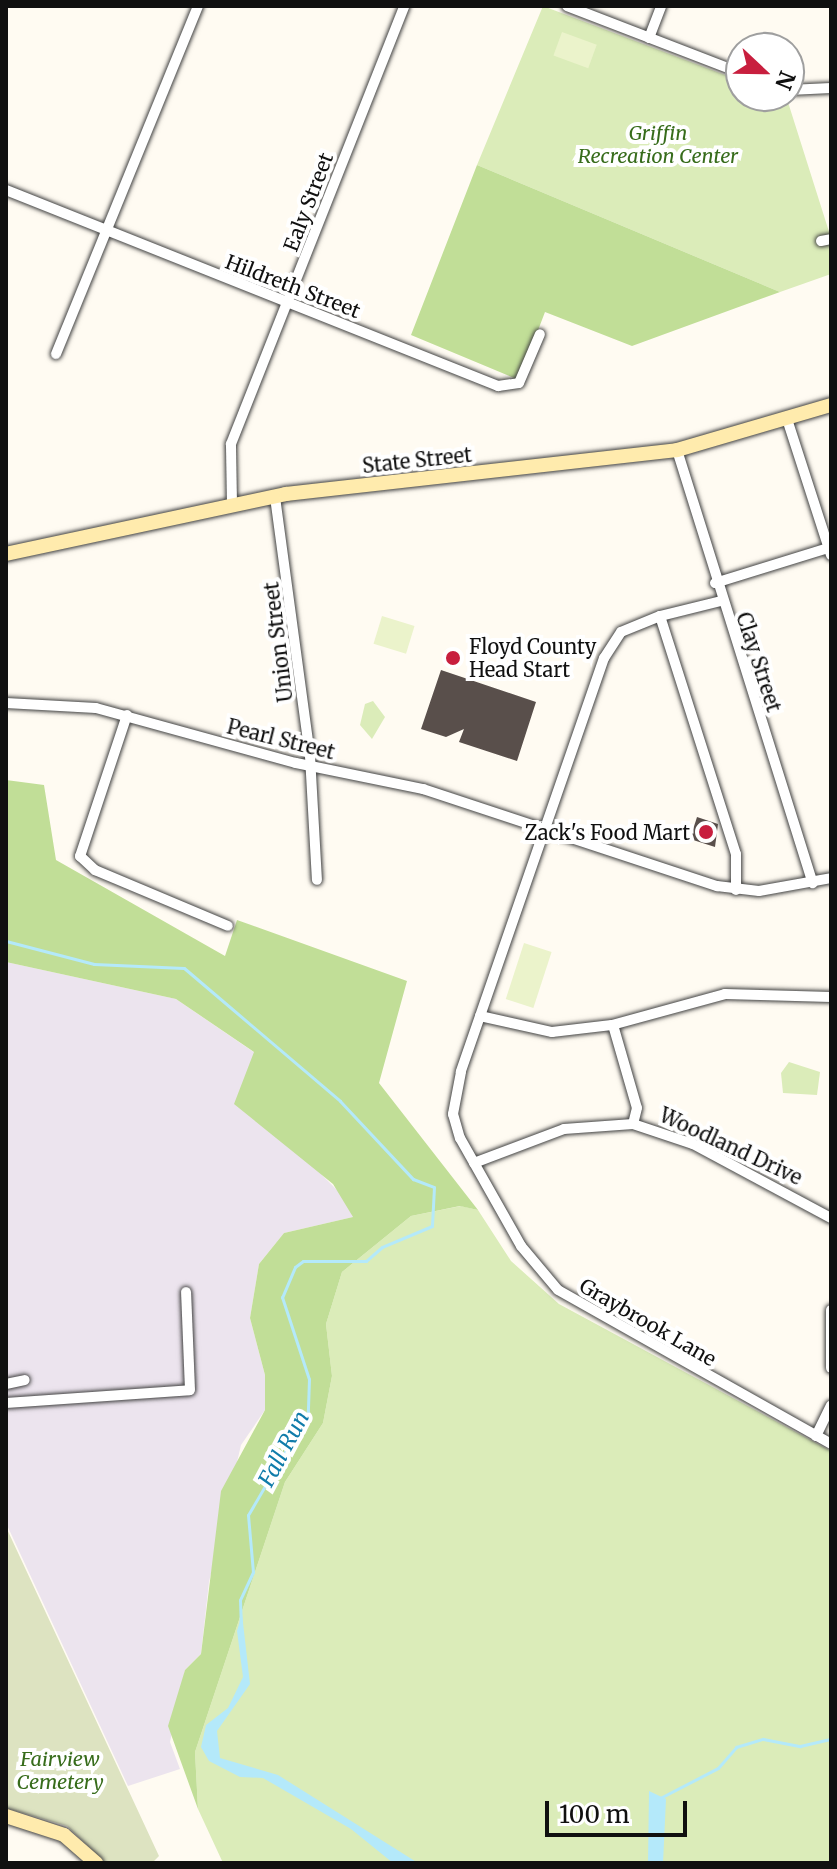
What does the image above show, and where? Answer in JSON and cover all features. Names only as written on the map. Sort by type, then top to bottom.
[{"type":"main road","name":"State Street","points":[[6,554],[275,497],[677,450],[831,405]]},
{"type":"main road","points":[[6,1816],[64,1835],[96,1863]]},
{"type":"street","points":[[56,354],[109,233],[198,6]]},
{"type":"street","name":"Ealy Street","points":[[232,504],[231,444],[404,6]]},
{"type":"street","points":[[567,6],[725,67]]},
{"type":"street","points":[[649,38],[661,6]]},
{"type":"street","points":[[805,92],[831,88]]},
{"type":"street","name":"Hildreth Street","points":[[6,190],[287,305],[504,387],[521,380],[540,334]]},
{"type":"street","points":[[715,583],[830,550],[787,419]]},
{"type":"street","name":"Clay Street","points":[[677,450],[715,583],[813,883]]},
{"type":"street","name":"Union Street","points":[[275,497],[310,766],[317,880]]},
{"type":"street","name":"Graybrook Lane","points":[[721,601],[634,623],[610,645],[480,1016],[453,1101],[456,1127],[521,1246],[558,1290],[831,1444]]},
{"type":"street","points":[[660,616],[736,854],[736,890],[813,883],[831,878]]},
{"type":"street","name":"Pearl Street","points":[[6,703],[83,706],[127,715],[310,766],[427,790],[736,890]]},
{"type":"street","points":[[127,715],[80,856],[95,870],[228,926]]},
{"type":"street","points":[[480,1016],[552,1032],[613,1025],[725,994],[831,997]]},
{"type":"street","points":[[613,1025],[637,1108],[633,1124]]},
{"type":"street","name":"Woodland Drive","points":[[474,1163],[564,1129],[633,1124],[693,1144],[831,1218]]},
{"type":"street","points":[[6,1403],[23,1405],[190,1390],[186,1292]]},
{"type":"street","points":[[831,1310],[831,1368]]},
{"type":"street","points":[[6,1384],[25,1380]]},
{"type":"street","points":[[816,1436],[831,1405]]},
{"type":"shaded area","points":[[6,962],[176,999],[255,1053],[322,1175],[344,1197],[353,1217],[284,1233],[259,1264],[250,1318],[265,1375],[265,1410],[241,1445],[209,1582],[201,1654],[185,1670],[170,1742],[180,1769],[128,1786],[6,1523]]},
{"type":"green space","name":"Griffin Recreation Center","points":[[543,6],[725,75],[725,112],[791,112],[831,238],[831,274],[780,292],[477,165]]},
{"type":"green space","points":[[562,32],[597,45],[588,68],[553,55]]},
{"type":"green space","points":[[477,165],[780,292],[632,346],[545,312],[519,380],[411,335]]},
{"type":"green space","points":[[382,616],[415,626],[406,654],[374,644]]},
{"type":"green space","points":[[373,701],[385,717],[372,739],[360,725],[365,704]]},
{"type":"green space","points":[[6,780],[44,785],[56,860],[225,956],[237,920],[407,981],[379,1083],[478,1210],[460,1206],[411,1216],[342,1272],[326,1324],[332,1376],[323,1423],[285,1482],[195,1752],[198,1809],[168,1726],[185,1670],[201,1654],[221,1491],[265,1410],[265,1375],[250,1318],[259,1264],[284,1233],[353,1217],[333,1184],[234,1104],[254,1052],[176,999],[6,962]]},
{"type":"green space","points":[[524,943],[552,952],[533,1008],[506,999]]},
{"type":"green space","points":[[789,1062],[820,1072],[817,1095],[783,1093],[781,1073]]},
{"type":"green space","points":[[461,1206],[478,1210],[511,1261],[559,1304],[831,1451],[831,1863],[223,1863],[198,1809],[195,1752],[285,1482],[323,1423],[332,1376],[326,1324],[342,1272],[411,1216]]},
{"type":"green space","name":"Fairview Cemetery","points":[[6,1527],[159,1856],[152,1863],[106,1863],[67,1826],[6,1808]]},
{"type":"water","points":[[242,1614],[250,1684],[217,1731],[220,1758],[278,1775],[418,1863],[393,1863],[351,1829],[263,1778],[240,1777],[209,1761],[201,1747],[206,1725],[228,1708],[243,1677],[237,1631]]},
{"type":"water","points":[[649,1791],[666,1799],[663,1863],[648,1863]]},
{"type":"building","name":"Floyd County Head Start","points":[[441,670],[536,702],[517,761],[459,742],[464,729],[446,737],[421,729]]},
{"type":"building","name":"Zack's Food Mart","points":[[697,817],[718,824],[715,847],[690,839]]},
{"type":"waterway","name":"Fall Run","points":[[6,941],[94,964],[184,968],[340,1101],[413,1179],[434,1187],[432,1226],[382,1247],[366,1261],[303,1261],[295,1267],[282,1297],[309,1379],[308,1412],[248,1515],[253,1572],[240,1600],[241,1623]]},
{"type":"waterway","points":[[660,1798],[718,1768],[736,1747],[763,1739],[800,1746],[831,1739]]},
{"type":"place","name":"Floyd County Head Start","points":[[453,658]]},
{"type":"place","name":"Zack's Food Mart","points":[[706,832]]}]
